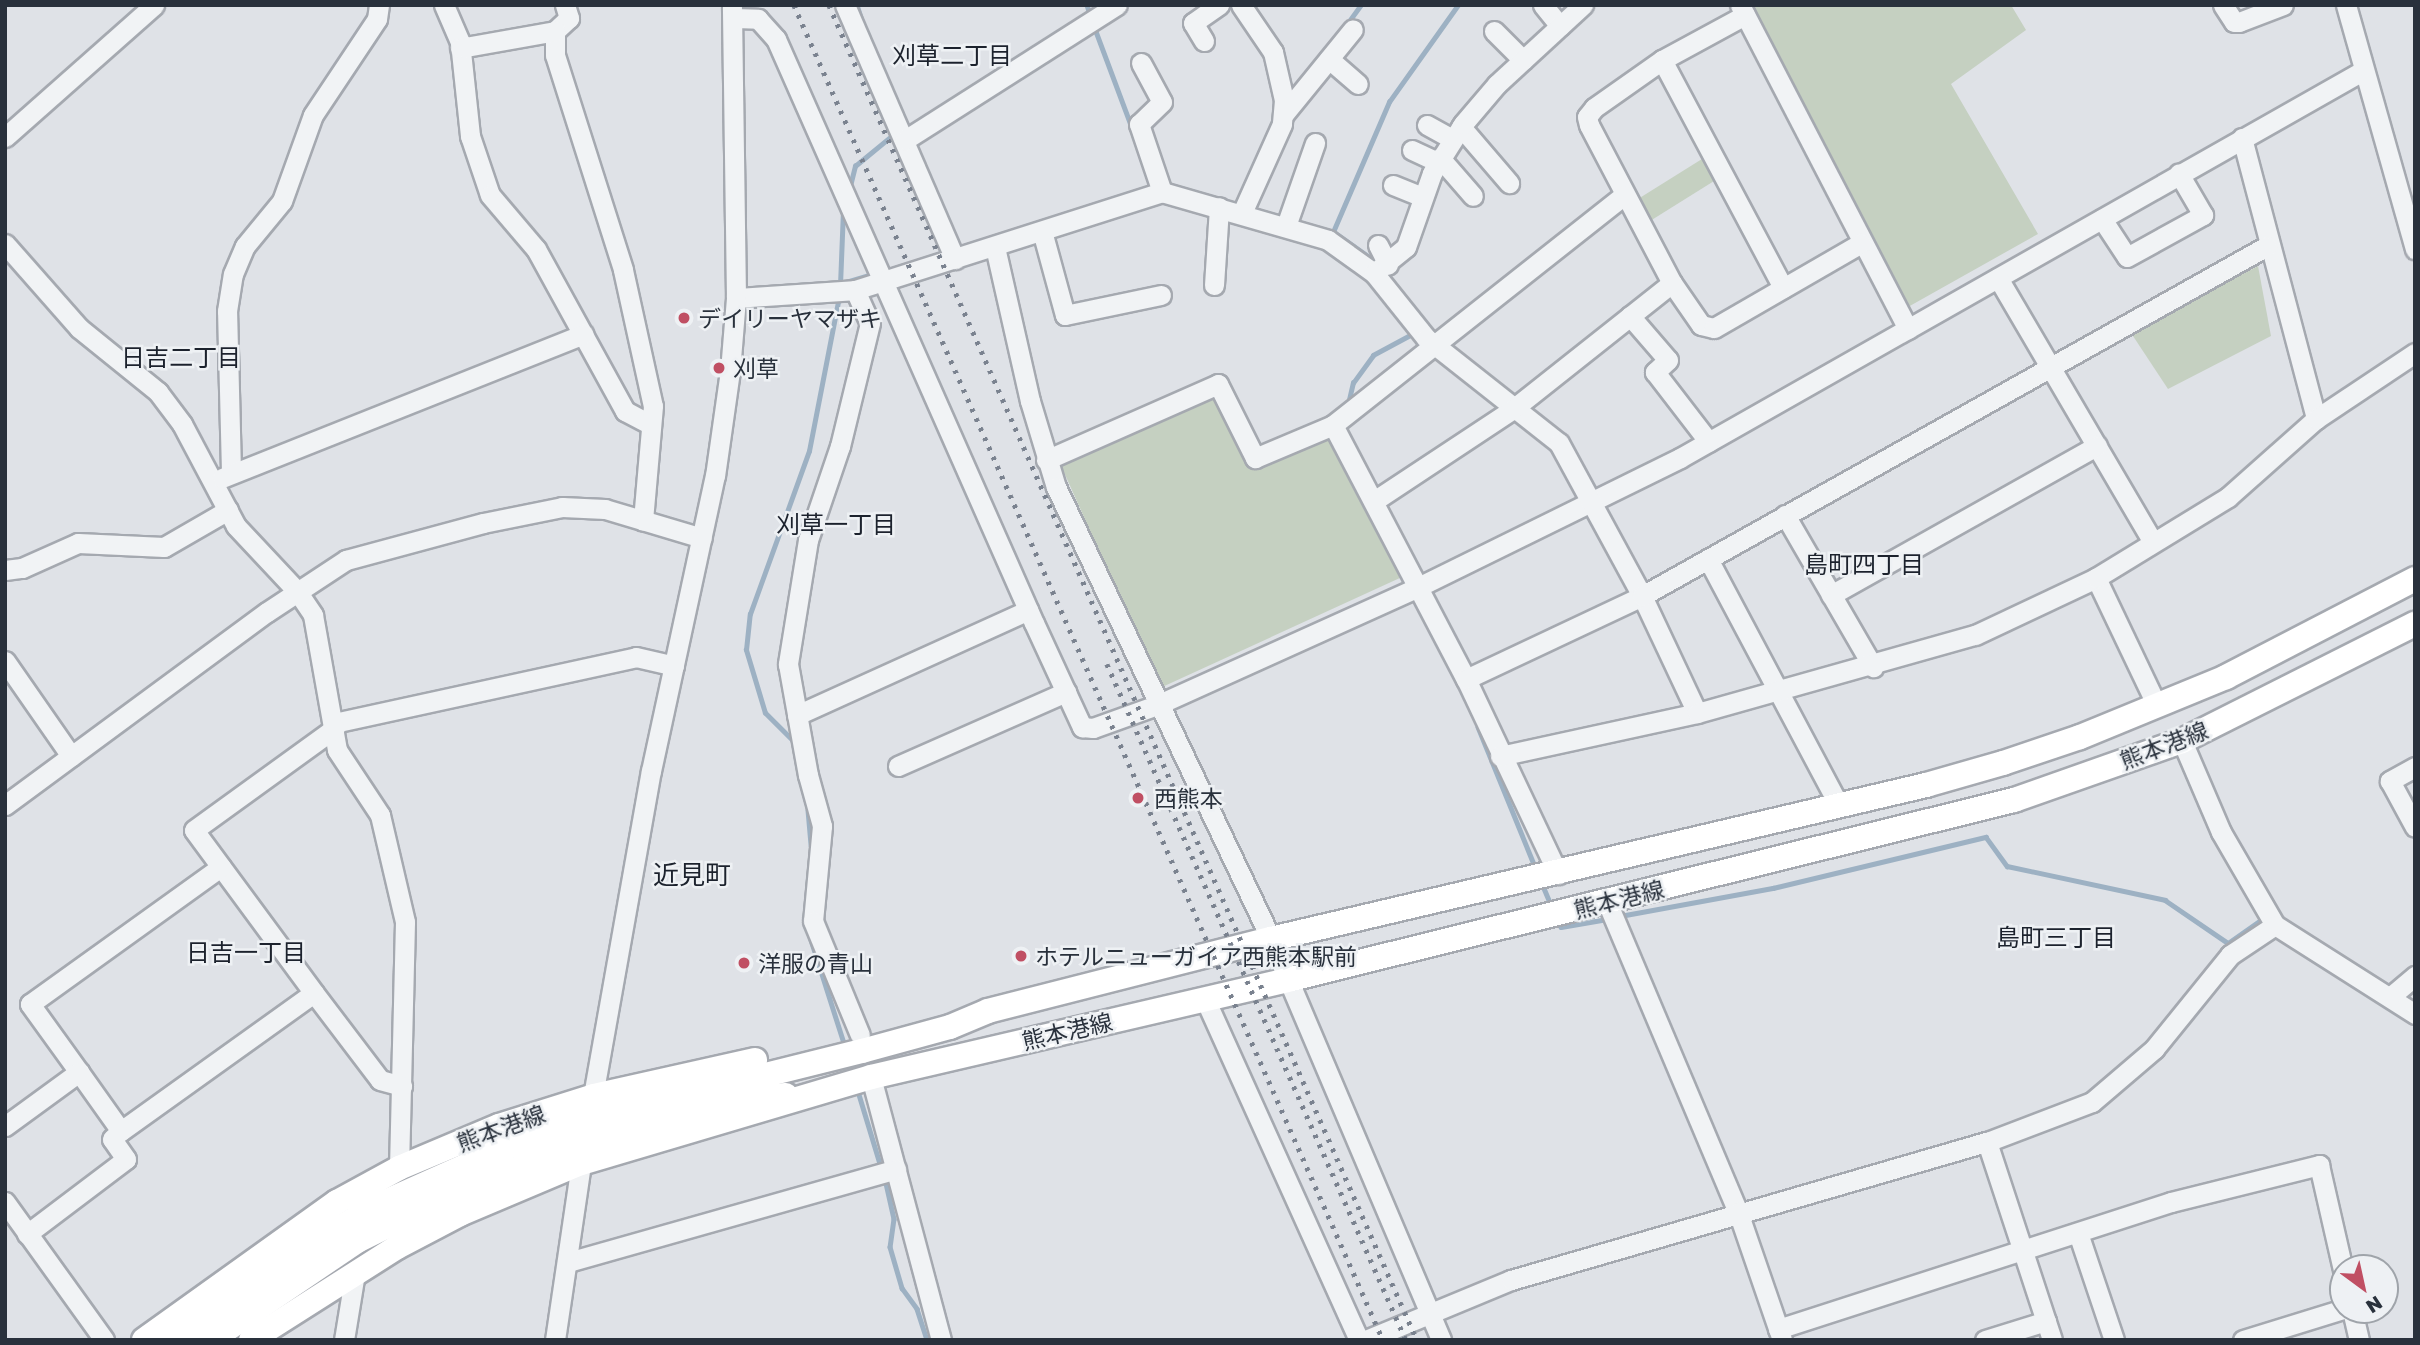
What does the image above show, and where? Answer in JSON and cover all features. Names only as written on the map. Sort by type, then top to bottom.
[{"type":"main road","name":"熊本港線","points":[[193,1336],[316,1242],[376,1206],[508,1147],[587,1130],[950,1027],[988,1011],[1271,939],[1558,874],[2003,763],[2157,706],[2284,651],[2415,579]]},
{"type":"main road","name":"熊本港線","points":[[144,1340],[337,1202],[399,1168],[499,1126],[587,1130],[773,1109],[796,1096],[871,1077],[1287,980],[1945,820],[2182,741],[2415,624]]},
{"type":"main road","name":"熊本港線","points":[[251,1340],[355,1273],[460,1214],[587,1130],[860,1035],[950,1014],[988,1011]]},
{"type":"street","points":[[5,137],[154,5]]},
{"type":"street","points":[[379,5],[377,19],[313,115],[282,201],[245,246],[233,274],[227,311],[223,477],[228,510],[236,527],[297,591],[313,615],[335,726],[337,750],[380,815],[405,922],[399,1168]]},
{"type":"street","points":[[443,5],[460,48],[470,136],[490,195],[536,248],[625,411],[649,424]]},
{"type":"street","points":[[460,48],[555,31],[569,18],[565,5]]},
{"type":"street","points":[[845,5],[955,259]]},
{"type":"street","points":[[905,140],[1117,5]]},
{"type":"street","points":[[1204,41],[1193,23],[1219,5]]},
{"type":"street","points":[[1241,5],[1279,66],[1284,114]]},
{"type":"street","points":[[1543,5],[1560,26]]},
{"type":"street","points":[[1381,269],[1406,247],[1439,160],[1456,133],[1523,60],[1582,5]]},
{"type":"street","points":[[2223,5],[2234,22],[2239,22],[2283,5]]},
{"type":"street","points":[[2346,5],[2415,249]]},
{"type":"street","points":[[1861,243],[1714,328],[1701,324],[1672,284],[1624,195],[1587,117],[1662,60],[1743,10],[1861,243],[1908,329]]},
{"type":"street","points":[[555,1340],[587,1130],[674,666],[717,467],[736,298],[733,11],[758,19],[776,39],[885,281],[1028,611],[1082,727],[1093,728],[1157,705],[1418,587],[1592,503],[1709,442],[2364,70]]},
{"type":"street","points":[[1242,213],[1284,114],[1353,29]]},
{"type":"street","points":[[555,31],[555,55],[641,341],[653,406],[649,424],[643,521]]},
{"type":"street","points":[[1494,31],[1523,60]]},
{"type":"street","points":[[1329,59],[1358,85]]},
{"type":"street","points":[[1662,60],[1783,288]]},
{"type":"street","points":[[1141,63],[1162,102],[1139,124],[1161,192]]},
{"type":"street","points":[[1427,125],[1456,133],[1509,183]]},
{"type":"street","points":[[2242,138],[2267,246],[2316,419]]},
{"type":"street","points":[[1286,226],[1315,143]]},
{"type":"street","points":[[1412,150],[1439,160],[1474,196]]},
{"type":"street","points":[[2102,219],[2127,257],[2203,215],[2179,174]]},
{"type":"street","points":[[1393,185],[1423,197]]},
{"type":"street","points":[[736,298],[855,290],[1161,192],[1286,226],[1342,247],[1381,269],[1437,347],[1559,443],[1642,596],[1697,713]]},
{"type":"street","points":[[1046,460],[1218,384],[1255,458],[1333,425],[1437,347],[1624,195]]},
{"type":"street","points":[[1214,285],[1219,207]]},
{"type":"street","points":[[1042,231],[1065,315],[1160,295]]},
{"type":"street","points":[[5,244],[79,328],[158,392],[223,477]]},
{"type":"street","points":[[1378,245],[1381,269]]},
{"type":"street","points":[[1466,679],[1642,596],[2049,365],[2267,246]]},
{"type":"street","points":[[995,247],[1046,460],[1157,705],[1271,939],[1441,1340]]},
{"type":"street","points":[[1998,278],[2153,541]]},
{"type":"street","points":[[1374,502],[1513,409],[1672,284]]},
{"type":"street","points":[[855,290],[870,323],[841,446],[808,540],[797,592],[788,664],[822,826],[813,921],[860,1035]]},
{"type":"street","points":[[1630,316],[1668,360],[1655,372],[1709,442]]},
{"type":"street","points":[[223,477],[583,334]]},
{"type":"street","points":[[1500,756],[1697,713],[1872,667],[1975,635],[2096,579],[2153,541],[2228,497],[2316,419],[2415,353]]},
{"type":"street","points":[[1333,425],[1466,679],[1500,756],[1558,874]]},
{"type":"street","points":[[1831,595],[2097,446]]},
{"type":"street","points":[[5,805],[297,591],[346,560],[483,523],[562,507],[605,509],[702,538]]},
{"type":"street","points":[[5,570],[22,568],[78,543],[164,547],[228,510]]},
{"type":"street","points":[[1785,515],[1872,667]]},
{"type":"street","points":[[1708,559],[1781,690],[1839,805]]},
{"type":"street","points":[[2096,579],[2157,706]]},
{"type":"street","points":[[797,715],[1028,611]]},
{"type":"street","points":[[402,1086],[380,1080],[194,830],[335,726],[636,657],[674,666]]},
{"type":"street","points":[[5,661],[71,755]]},
{"type":"street","points":[[898,765],[1066,692]]},
{"type":"street","points":[[2182,741],[2221,832],[2275,925],[2415,1014]]},
{"type":"street","points":[[2415,767],[2390,781],[2415,827]]},
{"type":"street","points":[[124,1129],[121,1131],[30,1004],[221,867]]},
{"type":"street","points":[[1607,902],[1738,1212],[1780,1335],[2171,1202],[2319,1166],[2339,1254]]},
{"type":"street","points":[[1366,1340],[1429,1311],[1511,1280],[1738,1212],[1987,1142],[2103,1094],[2154,1049],[2230,955],[2275,925]]},
{"type":"street","points":[[2390,997],[2415,976]]},
{"type":"street","points":[[27,1234],[126,1160],[112,1139],[314,993]]},
{"type":"street","points":[[1205,999],[1359,1340]]},
{"type":"street","points":[[5,1126],[79,1072]]},
{"type":"street","points":[[871,1077],[941,1340]]},
{"type":"street","points":[[1987,1142],[2052,1340]]},
{"type":"street","points":[[568,1262],[896,1169]]},
{"type":"street","points":[[5,1202],[104,1340]]},
{"type":"street","points":[[2078,1233],[2114,1340]]},
{"type":"street","points":[[344,1340],[355,1273]]},
{"type":"street","points":[[2254,1338],[2329,1313]]},
{"type":"street","points":[[1985,1340],[2046,1321]]},
{"type":"green space","points":[[1752,5],[2011,5],[2026,30],[1951,84],[2038,234],[1908,307]]},
{"type":"green space","points":[[1702,159],[1715,180],[1652,220],[1638,199]]},
{"type":"green space","points":[[2258,266],[2271,336],[2168,389],[2131,333]]},
{"type":"green space","points":[[1216,388],[1255,468],[1328,437],[1402,577],[1160,688],[1059,461]]},
{"type":"waterway","points":[[857,5],[863,24]]},
{"type":"waterway","points":[[1087,5],[1090,14]]},
{"type":"waterway","points":[[1347,24],[1361,5]]},
{"type":"waterway","points":[[1377,263],[1333,232],[1389,102],[1458,5]]},
{"type":"waterway","points":[[1094,26],[1131,125]]},
{"type":"waterway","points":[[849,190],[855,166],[894,134]]},
{"type":"waterway","points":[[840,285],[843,211]]},
{"type":"waterway","points":[[846,282],[869,275]]},
{"type":"waterway","points":[[795,743],[765,713],[746,650],[750,614],[809,451],[839,297]]},
{"type":"waterway","points":[[1348,404],[1353,383],[1373,355],[1414,333]]},
{"type":"waterway","points":[[1478,727],[1536,869]]},
{"type":"waterway","points":[[808,810],[811,846]]},
{"type":"waterway","points":[[1620,916],[1773,888],[1986,837],[2007,866],[2165,900],[2228,943],[2260,921],[2265,926]]},
{"type":"waterway","points":[[1543,886],[1552,907]]},
{"type":"waterway","points":[[1559,921],[1561,927],[1608,919]]},
{"type":"waterway","points":[[805,921],[845,1046]]},
{"type":"waterway","points":[[857,1088],[881,1167]]},
{"type":"waterway","points":[[885,1179],[894,1219],[890,1247],[902,1288],[917,1309],[927,1340]]},
{"type":"railway","points":[[794,5],[1383,1340]]},
{"type":"railway","points":[[829,5],[1417,1340]]},
{"type":"railway","points":[[1107,664],[1406,1340]]},
{"type":"place","name":"デイリーヤマザキ","points":[[684,318]]},
{"type":"place","name":"刈草","points":[[719,368]]},
{"type":"place","name":"西熊本","points":[[1138,798]]},
{"type":"place","name":"ホテルニューガイア西熊本駅前","points":[[1021,956]]},
{"type":"place","name":"洋服の青山","points":[[744,963]]},
{"type":"district","name":"刈草二丁目","points":[[952,55]]},
{"type":"district","name":"日吉二丁目","points":[[181,357]]},
{"type":"district","name":"刈草一丁目","points":[[836,524]]},
{"type":"district","name":"島町四丁目","points":[[1864,564]]},
{"type":"district","name":"近見町","points":[[692,875]]},
{"type":"district","name":"島町三丁目","points":[[2056,937]]},
{"type":"district","name":"日吉一丁目","points":[[246,952]]}]
